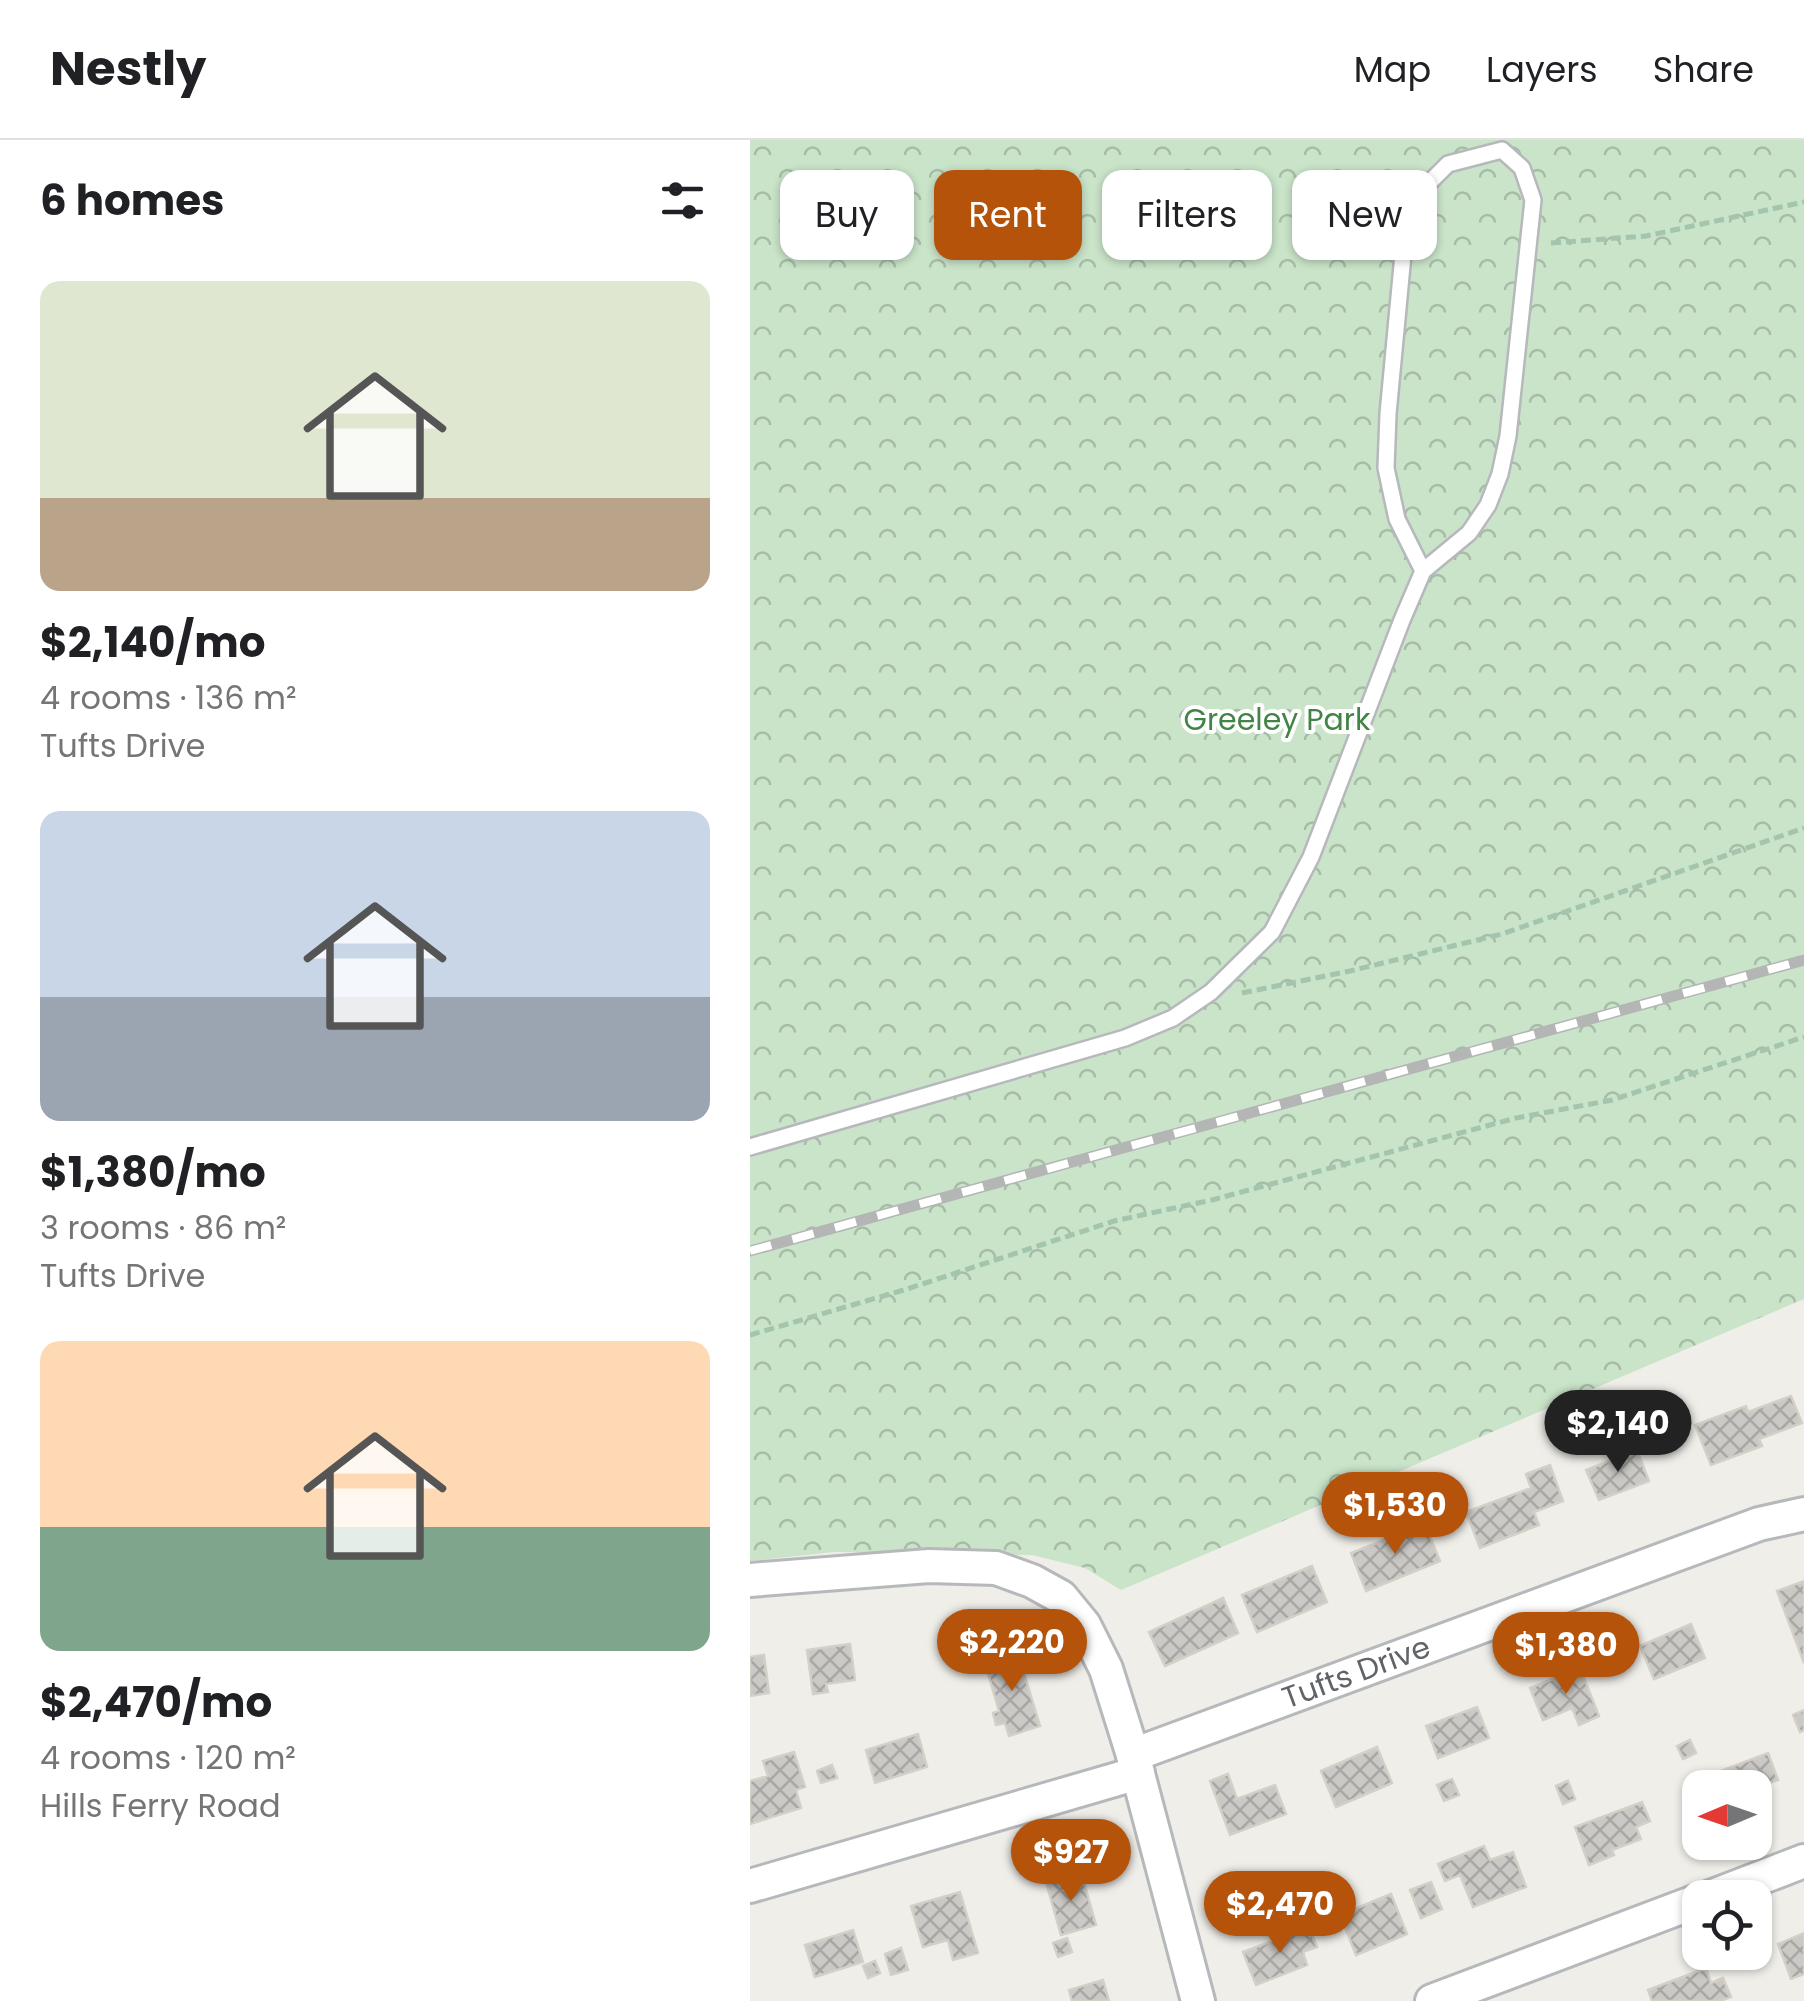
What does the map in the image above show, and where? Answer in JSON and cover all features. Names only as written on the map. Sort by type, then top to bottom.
[{"type":"street","name":"Tufts Drive","points":[[750,1886],[1135,1764],[1758,1524],[1804,1514]]},
{"type":"street","points":[[750,1580],[929,1566],[996,1568],[1061,1597],[1084,1625],[1106,1670],[1198,2001]]},
{"type":"street","points":[[1756,1880],[1804,1862]]},
{"type":"street","points":[[1432,2001],[1682,1907]]},
{"type":"lane","points":[[750,1147],[1125,1038],[1173,1018],[1211,992],[1272,932],[1311,857],[1423,570],[1468,533],[1488,505],[1500,474],[1508,436],[1533,200],[1522,168],[1503,145],[1448,164],[1420,192],[1406,223],[1386,468],[1397,519],[1423,570]]},
{"type":"path","points":[[1528,244],[1646,236],[1804,202]]},
{"type":"path","points":[[1195,1003],[1502,934],[1804,828]]},
{"type":"path","points":[[750,1334],[907,1289],[1114,1221],[1212,1200],[1516,1118],[1612,1100],[1804,1037]]},
{"type":"green space","name":"Greeley Park","points":[[750,140],[1804,140],[1804,1299],[1121,1590],[1085,1568],[1032,1555],[834,1552],[750,1561]]},
{"type":"building","points":[[1791,1396],[1802,1423],[1759,1439],[1762,1446],[1711,1465],[1695,1425],[1746,1406],[1748,1412]]},
{"type":"building","points":[[1637,1450],[1649,1481],[1599,1500],[1586,1470]]},
{"type":"building","points":[[1550,1465],[1563,1501],[1534,1512],[1539,1525],[1480,1548],[1466,1512],[1531,1488],[1526,1474]]},
{"type":"building","points":[[1425,1524],[1440,1561],[1366,1591],[1351,1553]]},
{"type":"building","points":[[1312,1566],[1327,1602],[1257,1632],[1242,1595]]},
{"type":"building","points":[[1804,1581],[1804,1663],[1777,1591]]},
{"type":"building","points":[[1223,1598],[1238,1633],[1165,1666],[1149,1632]]},
{"type":"building","points":[[1691,1624],[1705,1658],[1654,1679],[1640,1646]]},
{"type":"building","points":[[850,1644],[855,1680],[826,1684],[828,1692],[813,1694],[807,1650]]},
{"type":"building","points":[[1017,1650],[1040,1726],[1009,1736],[1005,1723],[996,1725],[993,1713],[999,1711],[984,1660]]},
{"type":"building","points":[[764,1655],[769,1693],[750,1696],[750,1657]]},
{"type":"building","points":[[1580,1668],[1599,1716],[1579,1725],[1572,1708],[1543,1720],[1530,1688]]},
{"type":"building","points":[[1477,1707],[1489,1738],[1438,1758],[1426,1726]]},
{"type":"building","points":[[1804,1710],[1804,1730],[1800,1732],[1793,1715]]},
{"type":"building","points":[[918,1734],[927,1767],[875,1783],[866,1750]]},
{"type":"building","points":[[1690,1740],[1696,1753],[1683,1759],[1677,1746]]},
{"type":"building","points":[[1377,1747],[1392,1783],[1336,1807],[1321,1771]]},
{"type":"building","points":[[794,1752],[805,1787],[796,1790],[801,1808],[750,1824],[750,1781],[768,1776],[763,1761]]},
{"type":"building","points":[[1768,1753],[1778,1780],[1772,1782],[1772,1770],[1723,1770]]},
{"type":"building","points":[[832,1765],[837,1778],[821,1783],[817,1771]]},
{"type":"building","points":[[1228,1774],[1237,1799],[1275,1785],[1286,1814],[1230,1835],[1210,1781]]},
{"type":"building","points":[[1452,1779],[1459,1795],[1444,1801],[1437,1785]]},
{"type":"building","points":[[1568,1781],[1575,1799],[1563,1804],[1556,1786]]},
{"type":"building","points":[[1642,1802],[1650,1821],[1636,1827],[1641,1839],[1612,1850],[1614,1855],[1589,1865],[1575,1827]]},
{"type":"building","points":[[1484,1846],[1490,1860],[1513,1852],[1526,1887],[1473,1907],[1460,1875],[1445,1881],[1438,1864]]},
{"type":"building","points":[[1081,1872],[1096,1925],[1061,1935],[1046,1882]]},
{"type":"building","points":[[1431,1882],[1442,1909],[1421,1918],[1410,1890]]},
{"type":"building","points":[[960,1892],[978,1953],[953,1960],[948,1940],[923,1947],[911,1906]]},
{"type":"building","points":[[1391,1894],[1407,1934],[1356,1955],[1340,1915]]},
{"type":"building","points":[[1309,1927],[1317,1947],[1303,1952],[1307,1965],[1256,1985],[1243,1952]]},
{"type":"building","points":[[853,1930],[863,1962],[815,1977],[805,1945]]},
{"type":"building","points":[[1804,1933],[1804,1974],[1791,1979],[1778,1944]]},
{"type":"building","points":[[1067,1938],[1072,1952],[1058,1957],[1053,1943]]},
{"type":"building","points":[[901,1948],[908,1970],[891,1975],[885,1954]]},
{"type":"building","points":[[875,1961],[880,1973],[868,1978],[863,1966]]},
{"type":"building","points":[[1707,1970],[1711,1983],[1723,1978],[1731,1997],[1720,2001],[1652,2001],[1648,1990]]},
{"type":"building","points":[[1103,1980],[1109,2001],[1072,2001],[1069,1990]]},
{"type":"railway","points":[[750,1251],[1804,960]]}]
